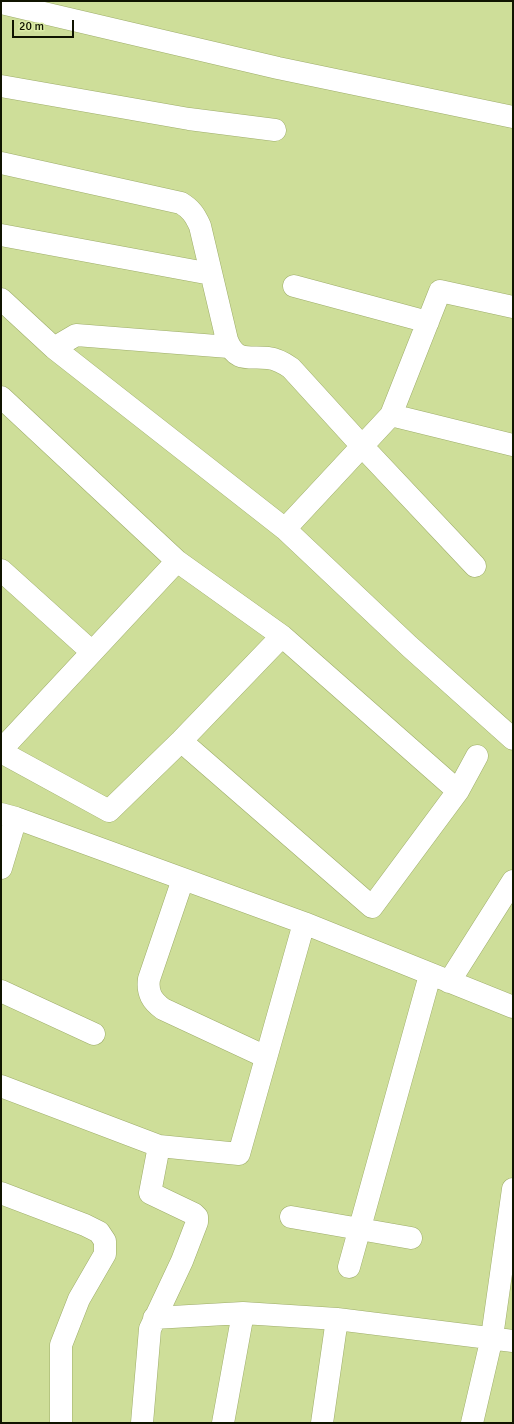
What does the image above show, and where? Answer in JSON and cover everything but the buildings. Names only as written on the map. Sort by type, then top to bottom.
[{"type":"street","points":[[1,3],[65,9],[278,68],[513,117]]},
{"type":"street","points":[[1,86],[189,119],[275,130]]},
{"type":"street","points":[[1,163],[181,203],[191,209],[200,226],[229,347],[239,356],[246,358],[269,358],[281,361],[291,368],[475,566]]},
{"type":"street","points":[[1,236],[211,274]]},
{"type":"street","points":[[294,286],[428,322]]},
{"type":"street","points":[[285,529],[391,415],[440,291],[513,307]]},
{"type":"street","points":[[1,299],[54,348],[285,529],[409,646],[513,739]]},
{"type":"street","points":[[54,348],[76,335],[229,347]]},
{"type":"street","points":[[1,397],[177,560],[282,636],[458,791]]},
{"type":"street","points":[[391,415],[513,445]]},
{"type":"street","points":[[177,560],[1,751],[109,811],[181,741],[282,636]]},
{"type":"street","points":[[1,570],[92,652]]},
{"type":"street","points":[[181,741],[372,907],[458,791],[477,756]]},
{"type":"street","points":[[1,868],[8,816],[304,923],[513,1007]]},
{"type":"street","points":[[183,879],[149,980],[148,986],[151,998],[163,1009],[266,1057]]},
{"type":"street","points":[[348,1267],[439,978],[513,881]]},
{"type":"street","points":[[1,1086],[159,1146],[238,1154],[304,923]]},
{"type":"street","points":[[1,991],[94,1034]]},
{"type":"street","points":[[142,1423],[150,1329],[182,1261],[198,1220],[194,1214],[150,1193],[159,1146]]},
{"type":"street","points":[[472,1423],[503,1339],[513,1189]]},
{"type":"street","points":[[1,1193],[85,1225],[98,1232],[105,1241],[104,1254],[79,1300],[62,1345],[61,1423]]},
{"type":"street","points":[[291,1217],[411,1238]]},
{"type":"street","points":[[154,1318],[243,1313],[337,1319],[503,1339]]},
{"type":"street","points":[[223,1423],[243,1313]]},
{"type":"street","points":[[322,1423],[337,1319]]}]
